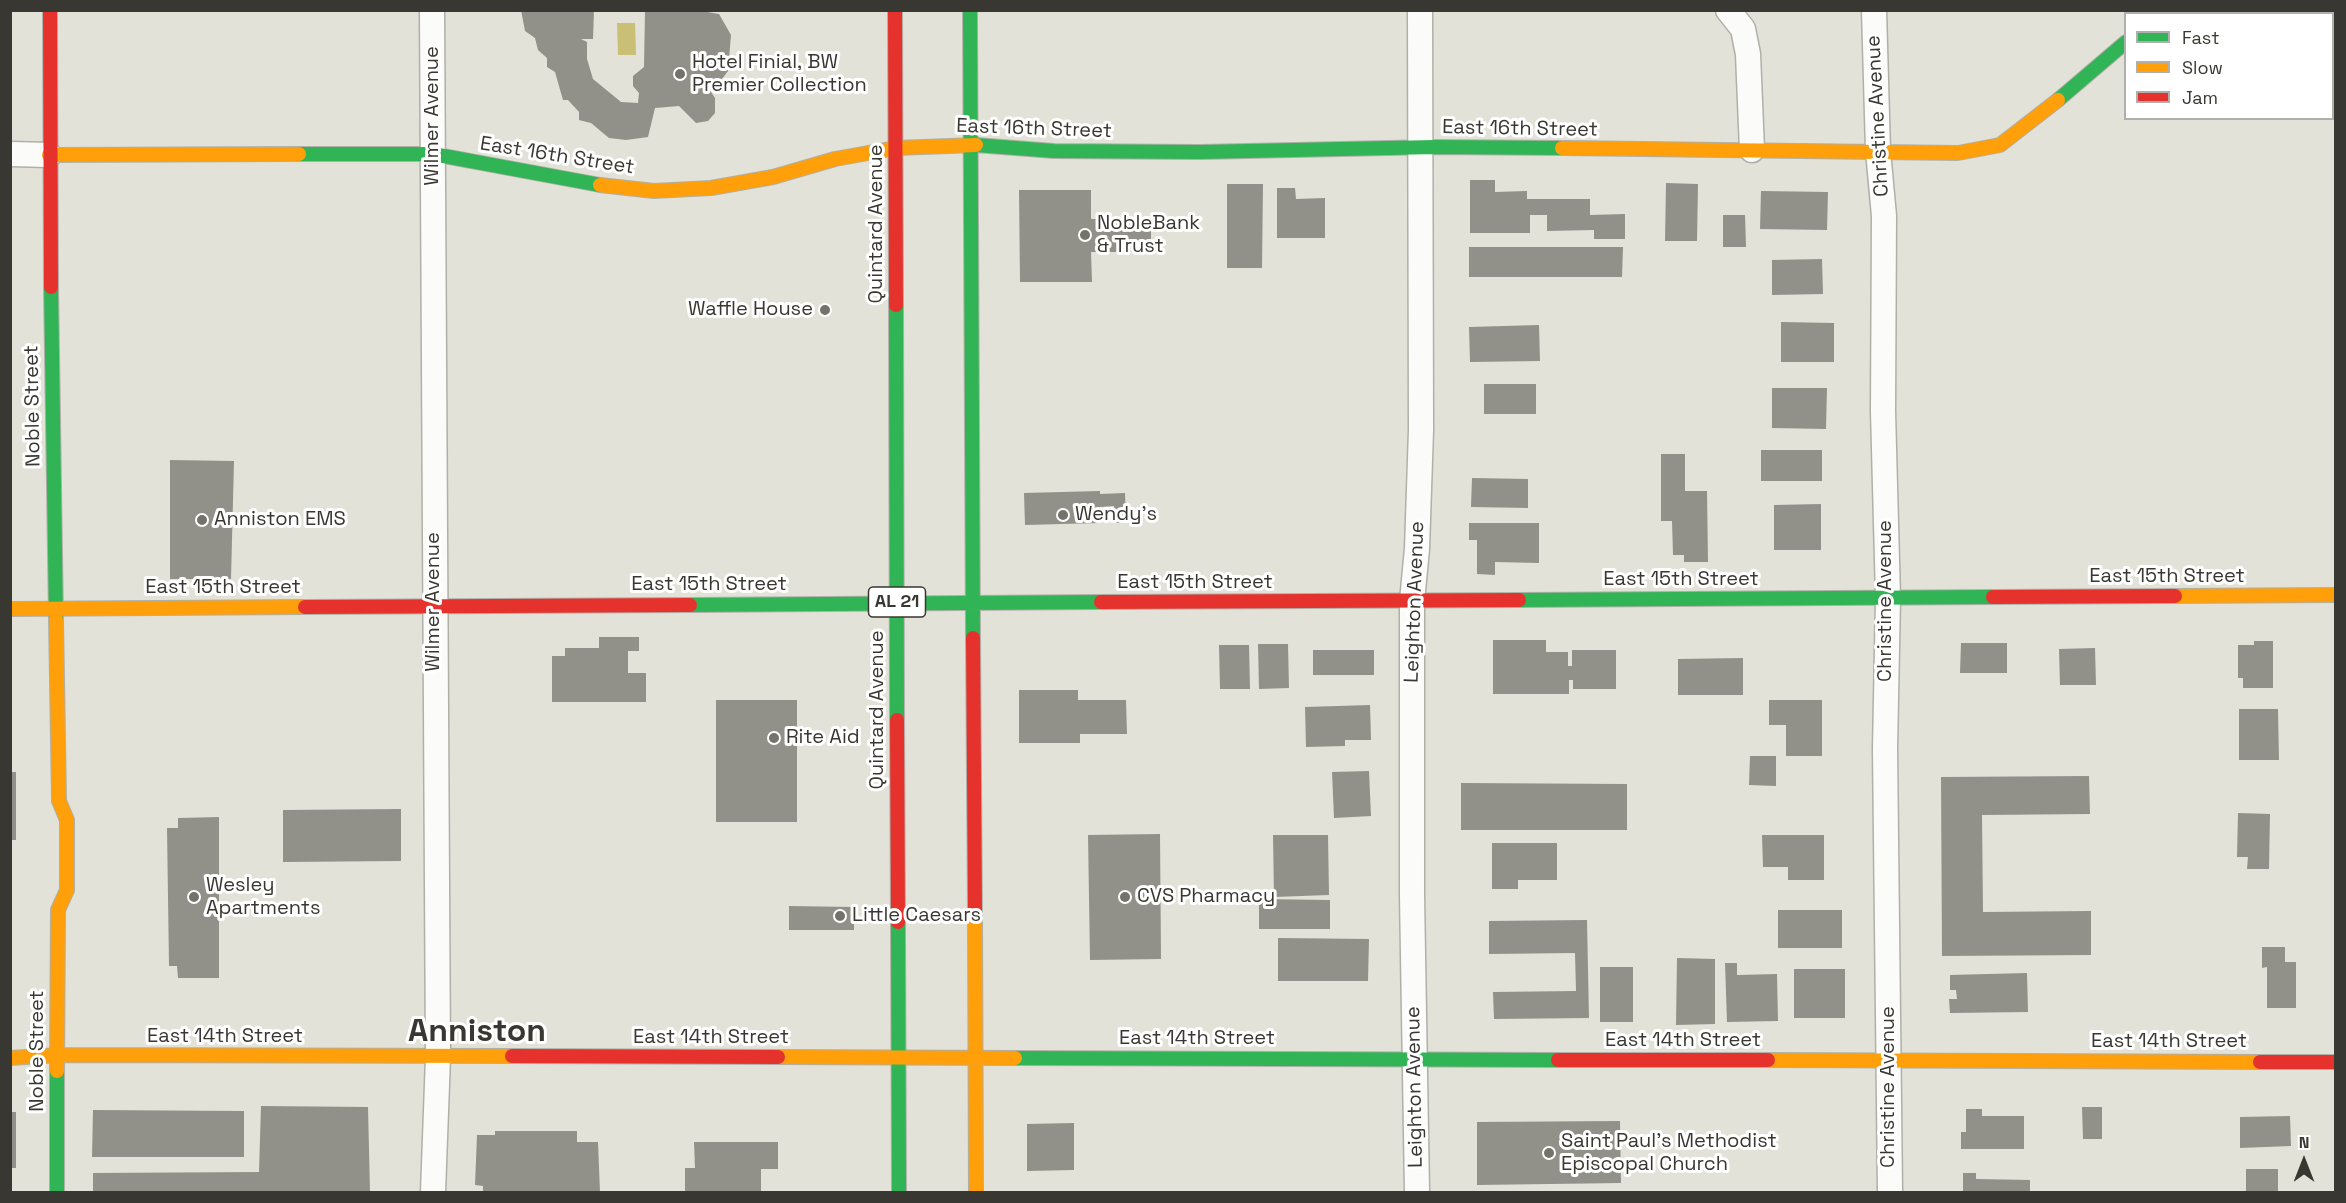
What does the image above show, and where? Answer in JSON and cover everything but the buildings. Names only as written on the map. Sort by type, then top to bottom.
[{"type":"main road","name":"Noble Street","points":[[50,10],[49,155],[59,801],[67,820],[67,890],[58,910]]},
{"type":"main road","name":"Quintard Avenue","points":[[895,10],[899,1192]]},
{"type":"main road","points":[[970,10],[976,1192]]},
{"type":"main road","name":"East 16th Street","points":[[49,155],[433,154],[587,183],[654,191],[711,189],[773,177],[835,159],[896,148],[970,145],[1054,151],[1186,152],[1421,147],[1958,153],[2000,145],[2124,44]]},
{"type":"main road","name":"East 15th Street","points":[[10,609],[2336,595]]},
{"type":"main road","name":"Noble Street","points":[[50,823],[59,801]]},
{"type":"main road","name":"Noble Street","points":[[51,893],[58,910],[57,1192]]},
{"type":"main road","name":"East 14th Street","points":[[10,1058],[438,1056],[2336,1062]]},
{"type":"street","name":"Wilmer Avenue","points":[[432,10],[438,1056],[433,1192]]},
{"type":"street","name":"Leighton Avenue","points":[[1417,1192],[1412,896],[1412,601],[1417,549],[1421,430],[1420,10]]},
{"type":"street","points":[[1728,10],[1743,29],[1748,54],[1752,150]]},
{"type":"street","name":"Christine Avenue","points":[[1874,10],[1878,151],[1884,216],[1883,411],[1888,598],[1885,749],[1890,1192]]},
{"type":"street","points":[[10,154],[49,155]]},
{"type":"shaded area","points":[[617,23],[635,23],[636,55],[618,55]]},
{"type":"traffic: fast","points":[[970,10],[973,638]]},
{"type":"traffic: fast","points":[[2058,100],[2124,44]]},
{"type":"traffic: fast","points":[[976,145],[1054,151],[1200,152],[1435,147],[1562,148]]},
{"type":"traffic: fast","points":[[299,154],[433,154],[600,185]]},
{"type":"traffic: fast","points":[[51,287],[56,619]]},
{"type":"traffic: fast","points":[[896,305],[897,720]]},
{"type":"traffic: fast","points":[[1519,600],[1993,597]]},
{"type":"traffic: fast","points":[[690,605],[1101,602]]},
{"type":"traffic: fast","points":[[898,922],[899,1192]]},
{"type":"traffic: fast","points":[[1015,1058],[1558,1060]]},
{"type":"traffic: fast","points":[[57,1071],[57,1192]]},
{"type":"traffic: slow","points":[[1562,148],[1958,153],[2000,145],[2058,100]]},
{"type":"traffic: slow","points":[[600,185],[654,191],[711,188],[773,177],[835,159],[896,148],[976,145]]},
{"type":"traffic: slow","points":[[49,155],[299,154]]},
{"type":"traffic: slow","points":[[2175,596],[2336,595]]},
{"type":"traffic: slow","points":[[10,609],[305,607]]},
{"type":"traffic: slow","points":[[56,619],[59,801],[67,820],[67,890],[58,910],[57,1071]]},
{"type":"traffic: slow","points":[[975,914],[976,1192]]},
{"type":"traffic: slow","points":[[10,1058],[58,1055],[512,1056]]},
{"type":"traffic: slow","points":[[778,1057],[1015,1058]]},
{"type":"traffic: slow","points":[[1768,1060],[2260,1062]]},
{"type":"traffic: jam","points":[[50,10],[51,287]]},
{"type":"traffic: jam","points":[[895,10],[896,305]]},
{"type":"traffic: jam","points":[[1993,597],[2175,596]]},
{"type":"traffic: jam","points":[[1101,602],[1519,600]]},
{"type":"traffic: jam","points":[[305,607],[690,605]]},
{"type":"traffic: jam","points":[[973,638],[975,914]]},
{"type":"traffic: jam","points":[[897,720],[898,922]]},
{"type":"traffic: jam","points":[[512,1056],[778,1057]]},
{"type":"traffic: jam","points":[[1558,1060],[1768,1060]]},
{"type":"traffic: jam","points":[[2260,1062],[2336,1062]]},
{"type":"place","name":"Hotel Finial, BW Premier Collection","points":[[680,74]]},
{"type":"place","name":"NobleBank & Trust","points":[[1085,235]]},
{"type":"place","name":"Waffle House","points":[[825,310]]},
{"type":"place","name":"Wendy's","points":[[1063,515]]},
{"type":"place","name":"Anniston EMS","points":[[202,520]]},
{"type":"place","name":"Rite Aid","points":[[774,738]]},
{"type":"place","name":"Wesley Apartments","points":[[194,897]]},
{"type":"place","name":"CVS Pharmacy","points":[[1125,897]]},
{"type":"place","name":"Little Caesars","points":[[840,916]]},
{"type":"place","name":"Saint Paul's Methodist Episcopal Church","points":[[1549,1153]]},
{"type":"district","name":"Anniston","points":[[477,1032]]}]
